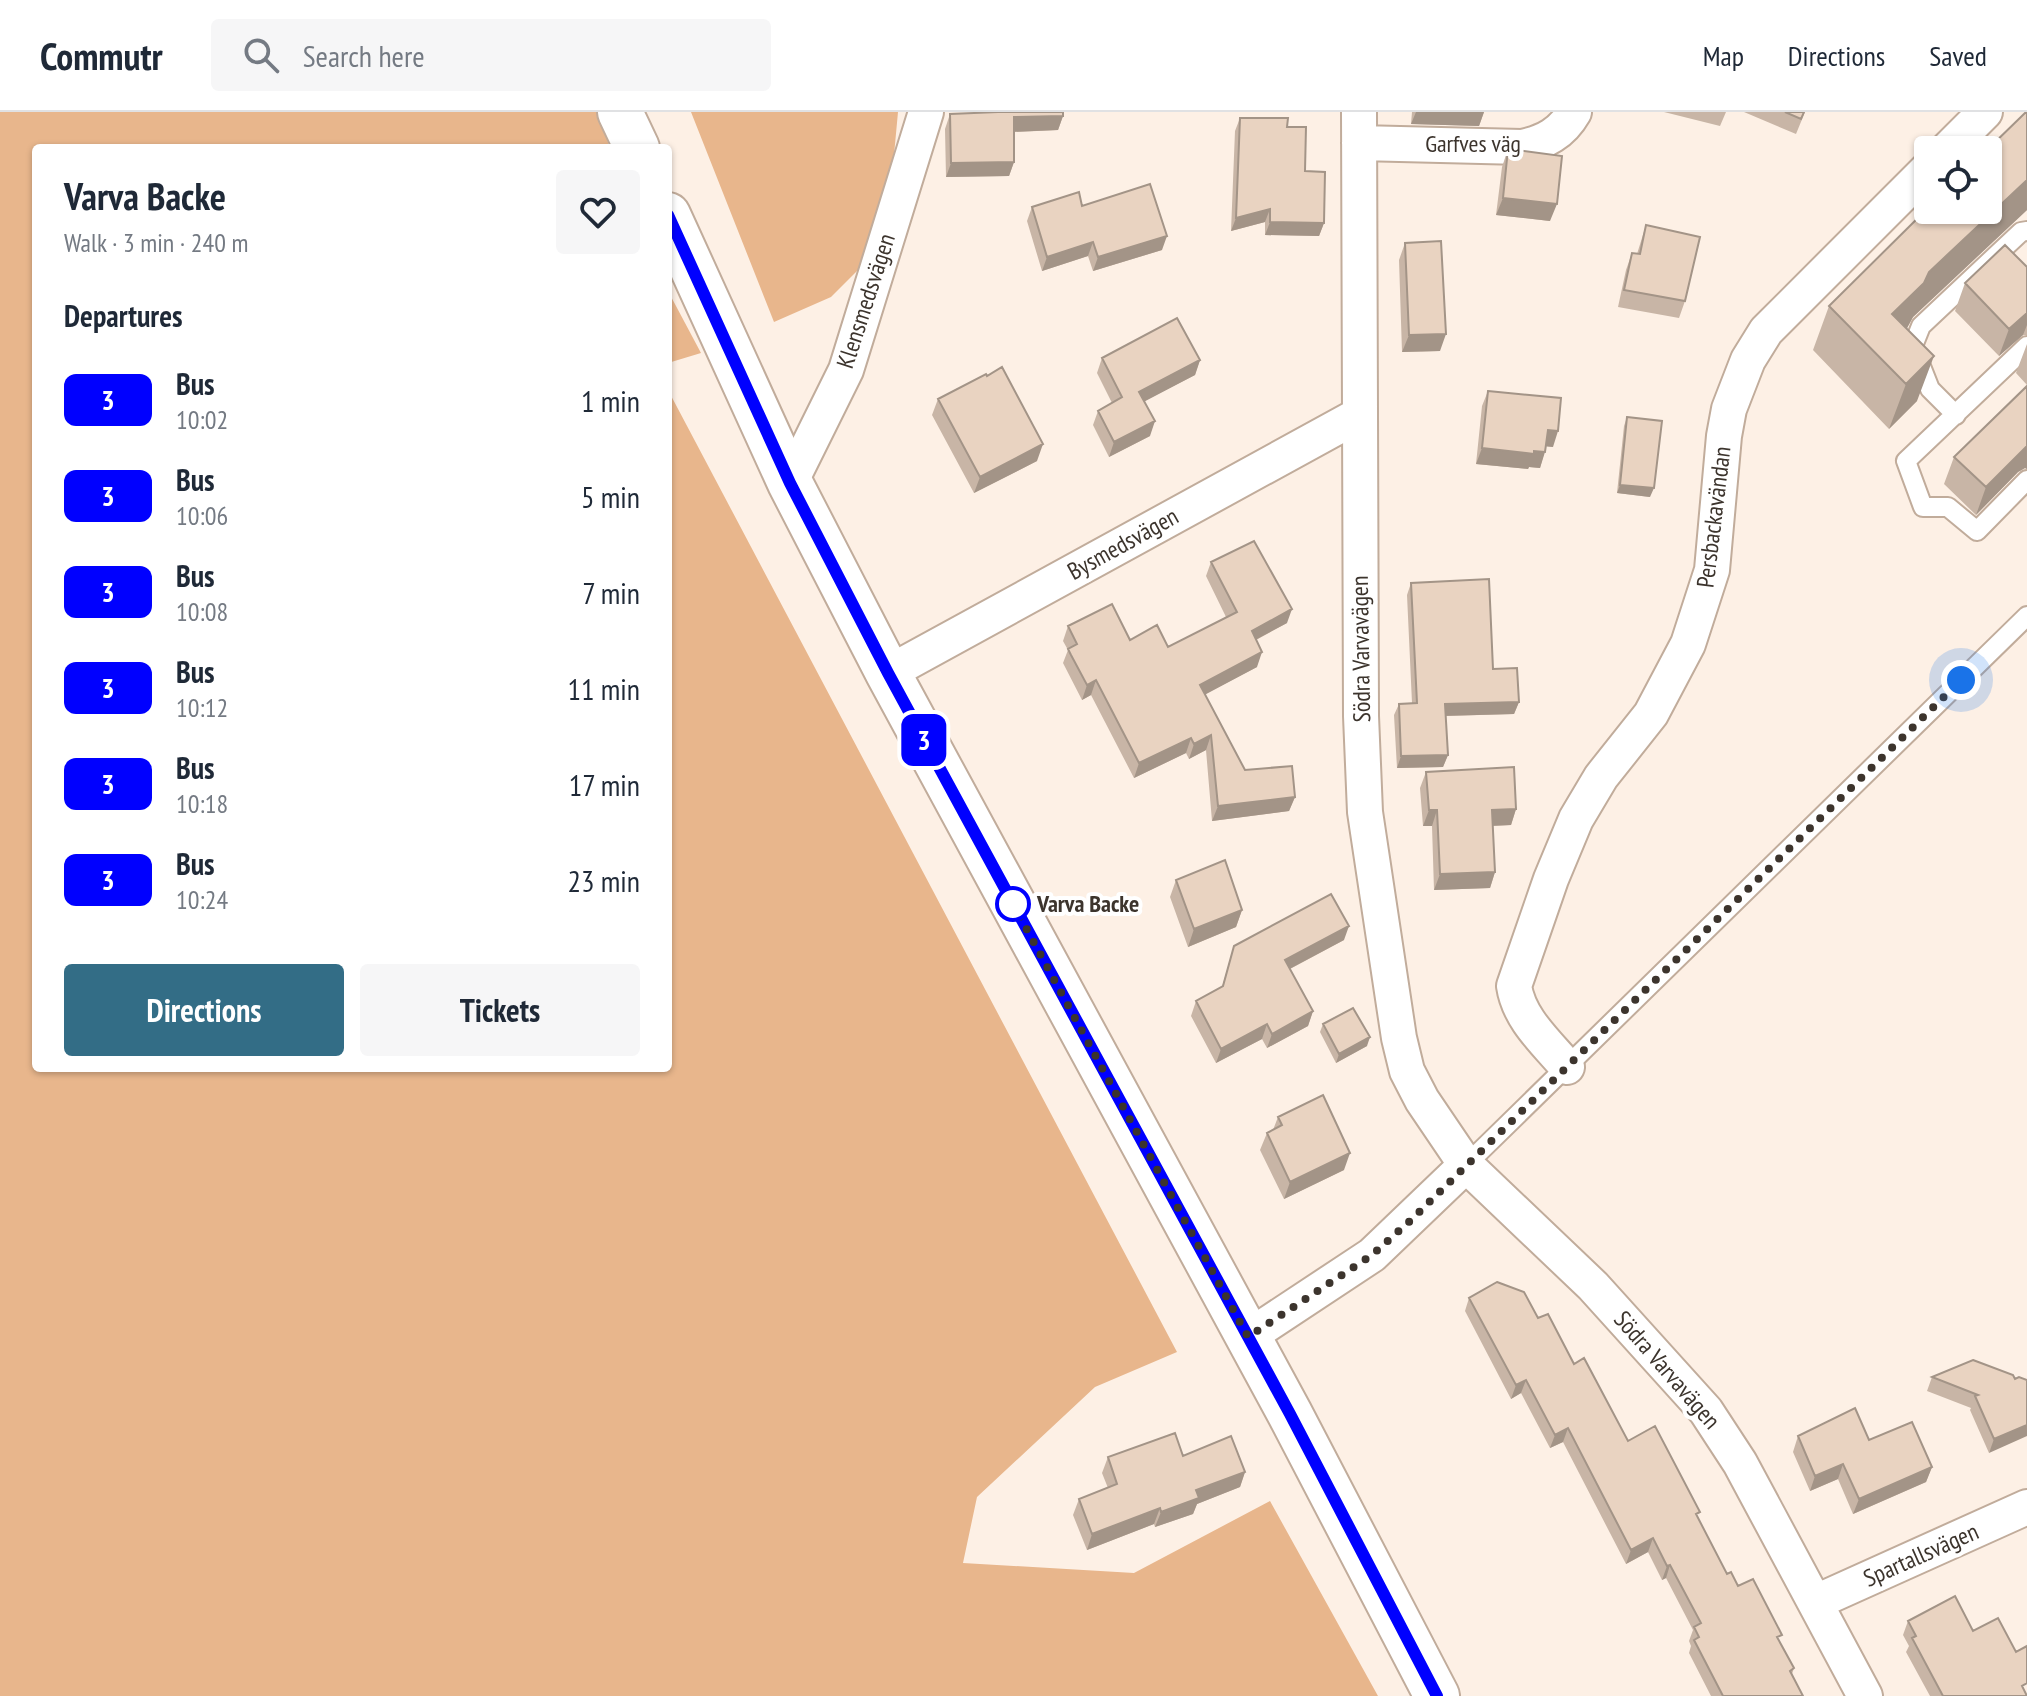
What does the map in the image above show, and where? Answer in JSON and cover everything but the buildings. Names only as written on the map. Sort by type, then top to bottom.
[{"type":"street","points":[[620,112],[635,144]]},
{"type":"street","name":"Klensmedsvägen","points":[[790,483],[846,370],[926,112]]},
{"type":"street","name":"Garfves väg","points":[[1359,128],[1522,147],[1555,135],[1574,112]]},
{"type":"street","points":[[1961,136],[1985,112]]},
{"type":"street","name":"Södra Varvavägen","points":[[1359,128],[1361,716],[1365,812],[1399,1038],[1407,1071],[1422,1100],[1466,1165],[1593,1286],[1706,1411],[1740,1463],[1865,1696]]},
{"type":"street","name":"Persbackavändan","points":[[1567,1067],[1522,1014],[1516,1003],[1514,986],[1551,879],[1576,819],[1601,777],[1651,714],[1688,644],[1712,570],[1724,436],[1738,381],[1766,331],[1914,183]]},
{"type":"street","points":[[672,224],[790,483],[888,673],[1290,1414],[1437,1696]]},
{"type":"street","name":"Bysmedsvägen","points":[[888,673],[1359,415]]},
{"type":"street","points":[[1248,1337],[1372,1255],[1466,1165]]},
{"type":"street","name":"Spartallsvägen","points":[[1816,1602],[2027,1507]]},
{"type":"lane","points":[[1956,415],[1930,389],[1913,346],[1921,326],[2021,232],[2027,231]]},
{"type":"lane","points":[[2027,346],[1906,461],[1923,507],[1948,507],[1977,531],[2027,480]]},
{"type":"lane","points":[[1466,1165],[2027,616]]},
{"type":"shaded area","points":[[0,112],[598,112],[609,144],[32,144],[32,1072],[672,1072],[672,398],[1177,1352],[1095,1387],[977,1497],[963,1563],[1134,1573],[1270,1501],[1378,1696],[0,1696]]},
{"type":"shaded area","points":[[691,112],[898,112],[890,198],[865,263],[831,297],[774,322]]},
{"type":"shaded area","points":[[672,299],[701,353],[672,362]]},
{"type":"bus line","name":"3","points":[[672,224],[790,483],[888,673],[1290,1414],[1437,1696]]},
{"type":"place","name":"Varva Backe","points":[[1013,904]]},
{"type":"route","points":[[1013,904],[1248,1337],[1372,1255],[1411,1220],[1961,680]]}]
